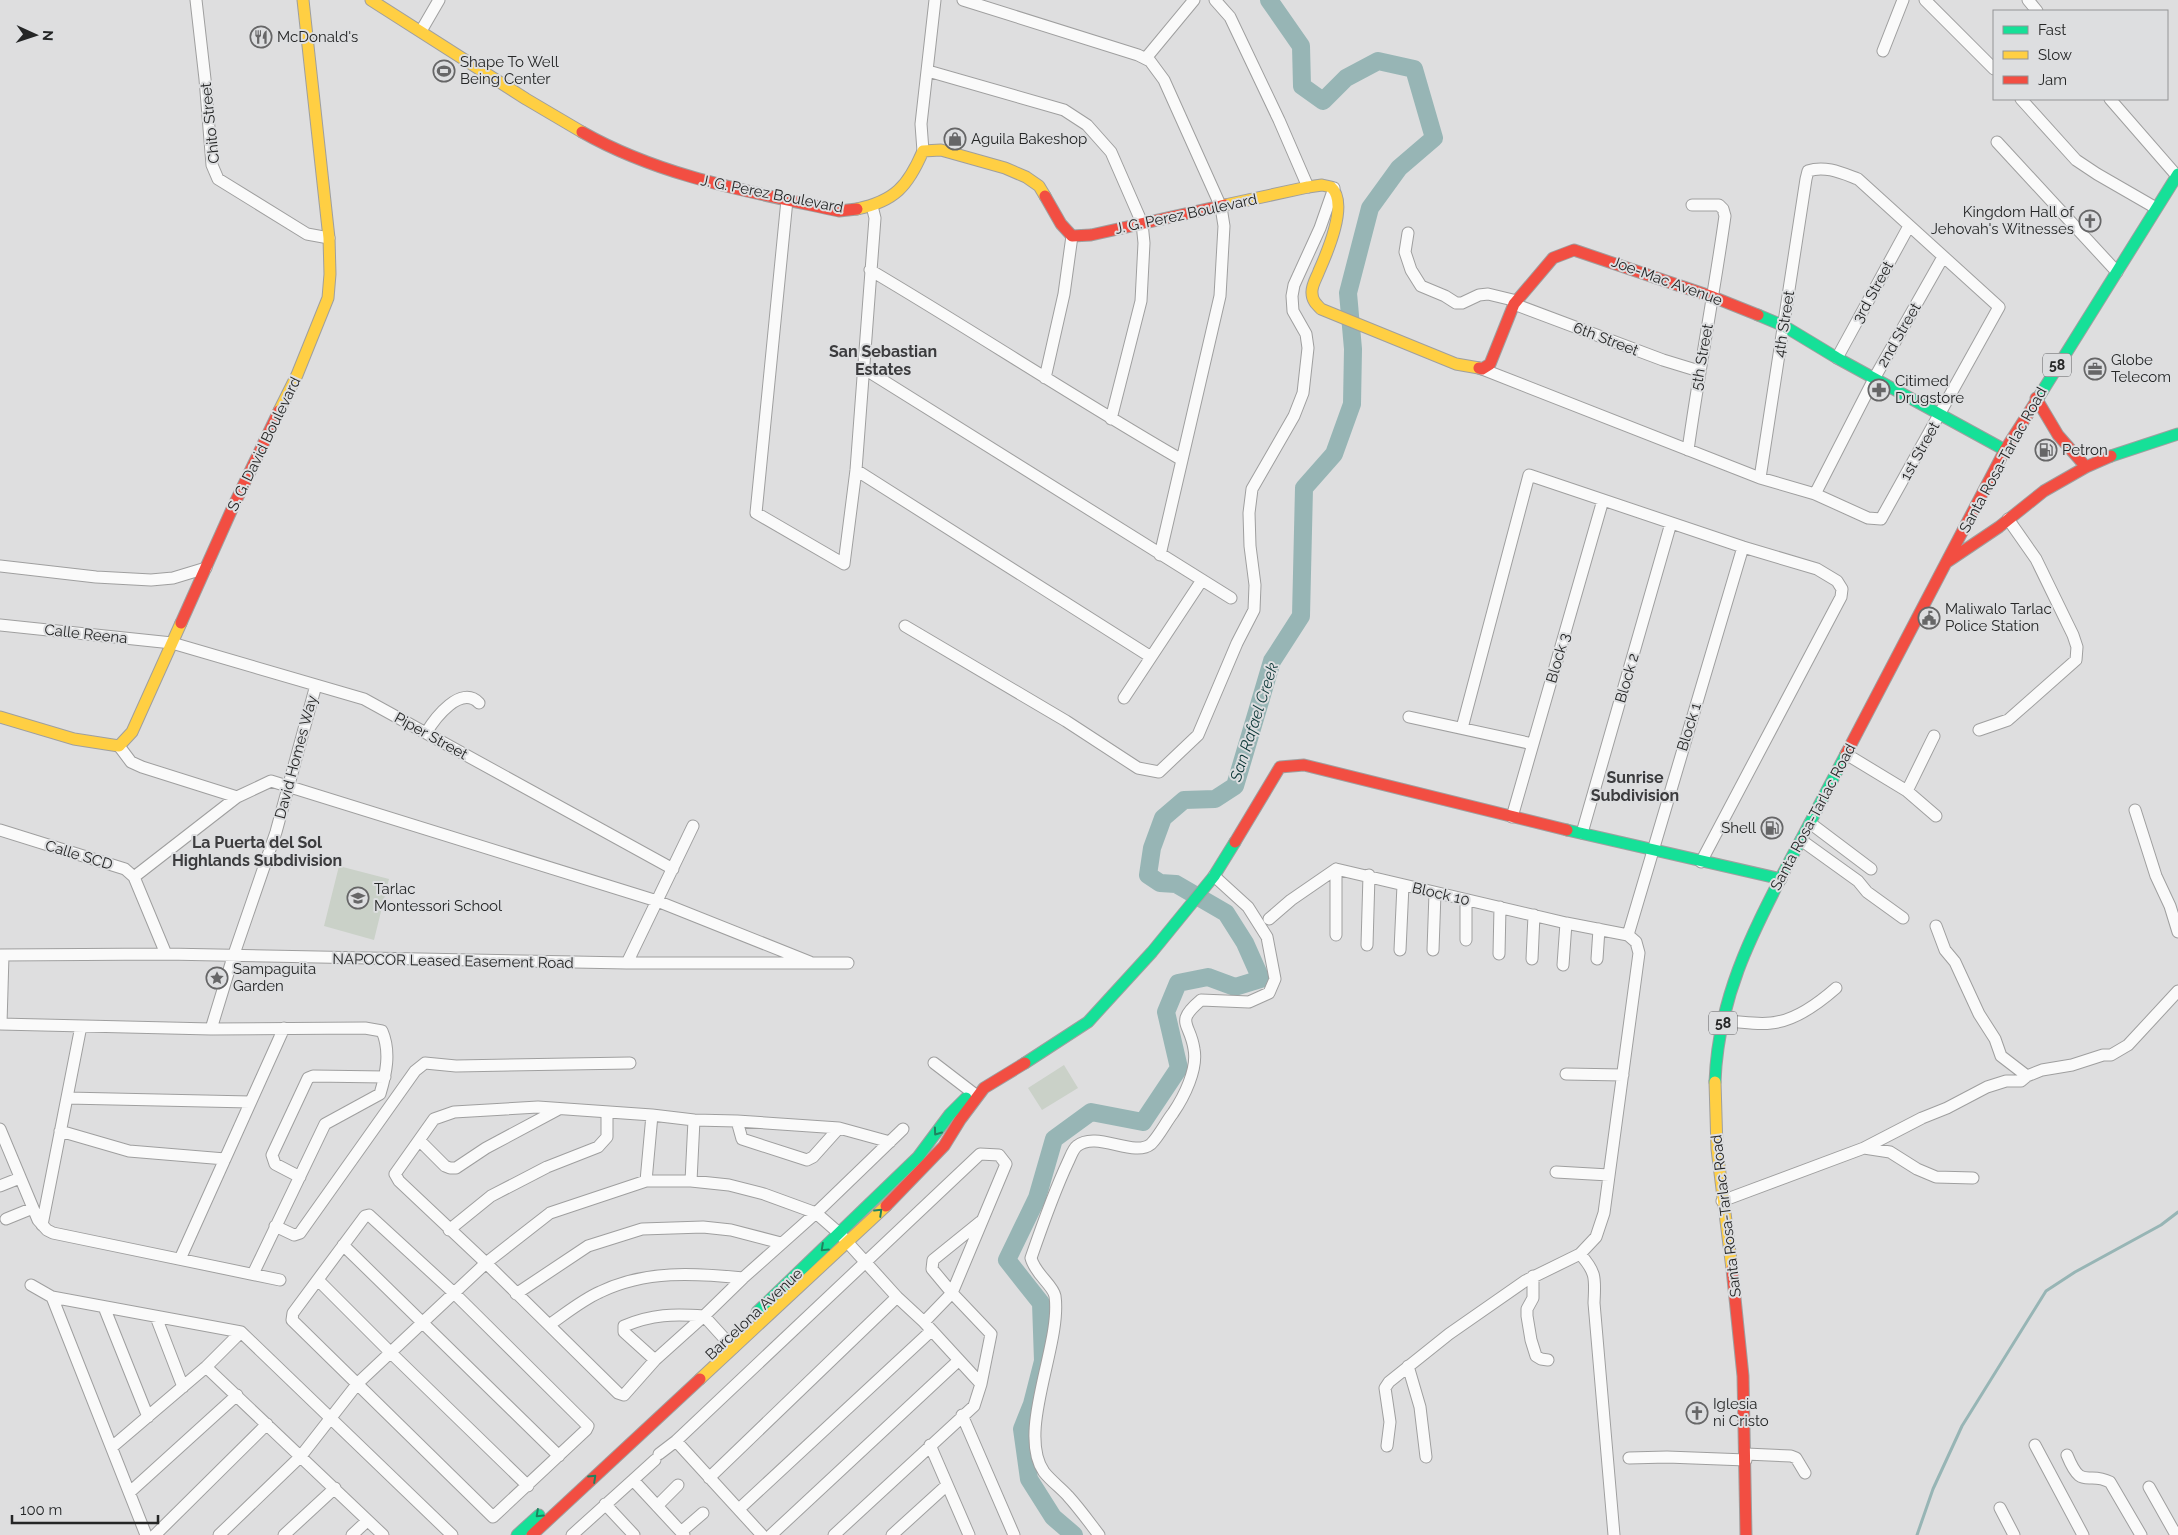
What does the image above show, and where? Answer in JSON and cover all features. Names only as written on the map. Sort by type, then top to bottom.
[{"type":"main road","name":"S. G. David Boulevard","points":[[120,746],[132,732],[318,326],[328,298],[330,274],[329,238],[303,0]]},
{"type":"main road","name":"J. G. Perez Boulevard","points":[[371,0],[526,98],[612,149],[695,179],[839,211],[861,210],[890,197],[906,185],[924,151]]},
{"type":"main road","points":[[924,151],[941,150],[1005,168],[1040,186],[1061,224],[1072,236]]},
{"type":"main road","name":"Santa Rosa-Tarlac Road","points":[[1746,1535],[1744,1388],[1739,1322],[1718,1174],[1714,1104],[1718,1044],[1731,988],[1751,935],[2005,450],[2177,175]]},
{"type":"main road","name":"J. G. Perez Boulevard","points":[[1072,236],[1090,235],[1308,187],[1327,186],[1334,188]]},
{"type":"main road","points":[[1334,188],[1338,196],[1339,214],[1311,291],[1314,302],[1321,309],[1366,329],[1456,364],[1482,369]]},
{"type":"main road","name":"Joe-Mac Avenue","points":[[1482,369],[1490,364],[1516,303],[1553,258],[1574,250],[1713,297],[1784,326],[1837,358],[1875,377],[2005,450]]},
{"type":"main road","points":[[2036,398],[2066,448],[2086,467]]},
{"type":"main road","points":[[1947,562],[2044,491],[2086,467],[2115,454],[2178,434]]},
{"type":"main road","points":[[0,717],[76,740],[120,746]]},
{"type":"main road","name":"Barcelona Avenue","points":[[517,1535],[730,1344],[843,1239],[914,1179],[944,1146],[955,1117],[978,1091],[1059,1042],[1088,1022],[1152,952],[1212,879],[1280,767],[1304,765],[1512,817]]},
{"type":"main road","points":[[1512,817],[1781,879]]},
{"type":"main road","name":"Barcelona Avenue","points":[[532,1535],[730,1344]]},
{"type":"street","name":"Chito Street","points":[[195,0],[205,79],[212,165],[218,179],[307,234],[329,238]]},
{"type":"street","points":[[421,31],[439,0]]},
{"type":"street","points":[[924,151],[921,124],[935,0]]},
{"type":"street","points":[[963,0],[1146,58],[1155,66],[1164,80],[1221,207],[1224,226],[1220,296],[1160,555]]},
{"type":"street","points":[[1146,58],[1194,0]]},
{"type":"street","points":[[1215,0],[1230,17],[1279,120],[1308,187]]},
{"type":"street","points":[[1883,51],[1903,0]]},
{"type":"street","points":[[1925,0],[1993,68]]},
{"type":"street","points":[[2028,0],[2036,10]]},
{"type":"street","points":[[928,71],[1064,110],[1087,125],[1111,152],[1142,223],[1144,243],[1141,301],[1111,420]]},
{"type":"street","points":[[2022,100],[2076,160],[2156,208]]},
{"type":"street","points":[[2111,100],[2177,175]]},
{"type":"street","points":[[1997,142],[2117,272]]},
{"type":"street","name":"4th Street","points":[[1760,478],[1808,171],[1821,169],[1838,171],[1858,179],[1909,226]]},
{"type":"street","points":[[905,626],[1066,721],[1138,768],[1159,772],[1198,735],[1237,643],[1254,610],[1255,585],[1249,513],[1252,489],[1294,416],[1303,393],[1308,348],[1306,334],[1293,311],[1292,296],[1294,286],[1320,228],[1334,188]]},
{"type":"street","points":[[787,200],[756,513],[844,564],[856,470],[875,218],[872,206]]},
{"type":"street","name":"5th Street","points":[[1688,450],[1725,216],[1723,208],[1719,205],[1692,205]]},
{"type":"street","points":[[1909,226],[1943,257]]},
{"type":"street","name":"3rd Street","points":[[1837,358],[1909,226]]},
{"type":"street","name":"6th Street","points":[[1408,233],[1405,252],[1411,270],[1421,286],[1456,303],[1462,303],[1479,295],[1488,294],[1516,303],[1630,349],[1699,371]]},
{"type":"street","points":[[1045,378],[1064,294],[1072,236]]},
{"type":"street","name":"1st Street","points":[[1815,494],[1868,518],[1877,520],[1884,516],[1999,307],[1943,257]]},
{"type":"street","name":"2nd Street","points":[[1815,494],[1875,377],[1943,257]]},
{"type":"street","points":[[870,270],[1111,420],[1182,460]]},
{"type":"street","points":[[863,368],[1231,598]]},
{"type":"street","points":[[1482,369],[1760,478],[1815,494]]},
{"type":"street","points":[[856,470],[1151,657]]},
{"type":"street","points":[[1462,728],[1529,475],[1743,547],[1817,569],[1837,581],[1842,588],[1841,596],[1701,862]]},
{"type":"street","name":"Block 3","points":[[1512,817],[1603,500]]},
{"type":"street","points":[[1979,730],[2008,720],[2076,660],[2078,652],[2072,635],[2036,559],[2008,519]]},
{"type":"street","name":"Block 2","points":[[1582,833],[1671,523]]},
{"type":"street","name":"Block 1","points":[[1628,936],[1743,547]]},
{"type":"street","points":[[0,566],[96,577],[150,580],[174,578],[206,568]]},
{"type":"street","points":[[1124,698],[1202,580]]},
{"type":"street","name":"Calle Reena","points":[[0,625],[172,643]]},
{"type":"street","name":"Piper Street","points":[[172,643],[364,699],[673,869]]},
{"type":"street","name":"David Homes Way","points":[[211,1029],[233,957],[276,832],[316,685]]},
{"type":"street","points":[[426,733],[435,718],[457,700],[467,696],[475,698],[479,703]]},
{"type":"street","points":[[1409,717],[1533,744]]},
{"type":"street","points":[[1907,791],[1934,736]]},
{"type":"street","points":[[120,746],[131,762],[237,797]]},
{"type":"street","points":[[1846,754],[1907,791],[1936,816]]},
{"type":"street","points":[[166,954],[134,877],[237,797],[271,781],[657,901],[816,964]]},
{"type":"street","points":[[2135,810],[2178,932]]},
{"type":"street","points":[[1810,823],[1871,869]]},
{"type":"street","points":[[627,963],[693,826]]},
{"type":"street","name":"Calle SCD","points":[[0,830],[125,869],[134,877]]},
{"type":"street","points":[[1801,840],[1858,881],[1867,892],[1902,918]]},
{"type":"street","points":[[1269,919],[1290,900],[1336,869]]},
{"type":"street","points":[[1336,869],[1336,935]]},
{"type":"street","name":"Block 10","points":[[1336,869],[1369,875],[1435,893],[1628,936]]},
{"type":"street","points":[[1367,945],[1369,875]]},
{"type":"street","points":[[1099,1535],[1044,1471],[1036,1454],[1035,1426],[1056,1313],[1054,1293],[1034,1268],[1031,1258],[1055,1189],[1076,1146],[1085,1142],[1098,1142],[1141,1148],[1150,1144],[1178,1105],[1194,1068],[1194,1049],[1185,1023],[1187,1012],[1201,1000],[1249,1002],[1269,993],[1275,979],[1267,937],[1248,907],[1212,879]]},
{"type":"street","points":[[1400,950],[1403,884]]},
{"type":"street","points":[[1433,950],[1435,893]]},
{"type":"street","points":[[1466,900],[1466,940]]},
{"type":"street","points":[[1499,954],[1500,907]]},
{"type":"street","points":[[1532,959],[1534,915]]},
{"type":"street","points":[[1564,965],[1566,923]]},
{"type":"street","points":[[1936,926],[1945,950],[1955,962],[1979,1014],[1995,1039],[2001,1056],[2027,1076]]},
{"type":"street","points":[[1597,959],[1598,929]]},
{"type":"street","points":[[1387,1446],[1390,1422],[1385,1388],[1408,1366],[1450,1334],[1533,1276],[1580,1254],[1596,1237],[1601,1226],[1609,1175],[1639,953],[1636,942],[1628,936]]},
{"type":"street","name":"NAPOCOR Leased Easement Road","points":[[2,955],[166,954],[233,957],[627,963],[848,963]]},
{"type":"street","points":[[2,955],[1,1024],[211,1029],[365,1028],[382,1031],[388,1044],[385,1077],[380,1094],[325,1124],[253,1274]]},
{"type":"street","points":[[1723,1021],[1770,1023],[1785,1020],[1820,1002],[1836,988]]},
{"type":"street","points":[[1722,1201],[1864,1148],[1987,1087],[2006,1081],[2021,1082],[2027,1076],[2042,1070],[2072,1065],[2103,1055],[2111,1055],[2128,1046],[2178,991]]},
{"type":"street","points":[[42,1225],[80,1026]]},
{"type":"street","points":[[180,1259],[284,1028]]},
{"type":"street","points":[[276,1226],[294,1235],[300,1233],[414,1071],[425,1064],[456,1066],[630,1062]]},
{"type":"street","points":[[934,1063],[978,1091]]},
{"type":"street","points":[[1566,1074],[1623,1075]]},
{"type":"street","points":[[300,1176],[275,1164],[272,1155],[308,1078],[313,1076],[385,1077]]},
{"type":"street","points":[[380,1094],[393,1101]]},
{"type":"street","points":[[66,1098],[250,1102]]},
{"type":"street","points":[[890,1142],[839,1128],[694,1120],[538,1107],[454,1112],[434,1119],[420,1142],[395,1174],[399,1181],[449,1230],[486,1263],[620,1395],[624,1395],[655,1360],[704,1316],[742,1278],[816,1214],[890,1142],[903,1128]]},
{"type":"street","points":[[420,1142],[445,1166],[456,1168],[486,1148],[559,1109]]},
{"type":"street","points":[[449,1230],[491,1196],[547,1166],[598,1147],[607,1137],[608,1112]]},
{"type":"street","points":[[646,1181],[652,1115]]},
{"type":"street","points":[[691,1181],[694,1120]]},
{"type":"street","points":[[737,1121],[742,1139],[807,1160],[814,1157],[839,1128]]},
{"type":"street","points":[[0,1129],[33,1208],[42,1225],[52,1233],[280,1280]]},
{"type":"street","points":[[60,1131],[129,1151],[225,1159]]},
{"type":"street","points":[[1864,1148],[1890,1152],[1917,1169],[1936,1177],[1973,1178]]},
{"type":"street","points":[[579,1533],[605,1504],[676,1441],[980,1154],[999,1155],[1006,1164],[952,1293],[927,1326],[739,1509]]},
{"type":"street","points":[[1556,1172],[1609,1175]]},
{"type":"street","points":[[0,1186],[20,1178]]},
{"type":"street","points":[[218,1535],[301,1456],[358,1383],[486,1263],[550,1213],[646,1181],[691,1181],[729,1185],[764,1194],[816,1214],[843,1239],[981,1384]]},
{"type":"street","points":[[6,1218],[33,1208]]},
{"type":"street","points":[[365,1216],[372,1216],[454,1293],[588,1426],[494,1517],[292,1320],[293,1313],[343,1245],[365,1216]]},
{"type":"street","points":[[834,1535],[962,1414],[974,1406],[981,1384],[991,1334],[932,1269],[933,1260],[982,1221]]},
{"type":"street","points":[[516,1294],[588,1246],[642,1229],[703,1227],[731,1230],[781,1244]]},
{"type":"street","points":[[343,1245],[559,1456]]},
{"type":"street","points":[[1580,1254],[1591,1266],[1594,1274],[1594,1303],[1614,1535]]},
{"type":"street","points":[[548,1325],[600,1292],[630,1281],[662,1274],[686,1273],[742,1278]]},
{"type":"street","points":[[1533,1276],[1533,1298],[1527,1309],[1531,1340],[1536,1356],[1548,1360]]},
{"type":"street","points":[[318,1280],[390,1353],[528,1486]]},
{"type":"street","points":[[31,1285],[52,1297],[241,1332],[452,1535]]},
{"type":"street","points":[[52,1297],[146,1535]]},
{"type":"street","points":[[709,1478],[897,1297]]},
{"type":"street","points":[[104,1307],[148,1417]]},
{"type":"street","points":[[655,1360],[624,1332],[624,1326],[644,1318],[673,1314],[704,1316],[730,1344]]},
{"type":"street","points":[[156,1317],[183,1387]]},
{"type":"street","points":[[112,1447],[206,1367],[241,1332]]},
{"type":"street","points":[[771,1535],[958,1361]]},
{"type":"street","points":[[1408,1366],[1420,1407],[1426,1457]]},
{"type":"street","points":[[206,1367],[383,1535]]},
{"type":"street","points":[[130,1492],[237,1396]]},
{"type":"street","points":[[962,1414],[1014,1535]]},
{"type":"street","points":[[155,1535],[267,1424]]},
{"type":"street","points":[[676,1441],[762,1535]]},
{"type":"street","points":[[930,1445],[947,1484],[965,1534]]},
{"type":"street","points":[[2035,1445],[2083,1535]]},
{"type":"street","points":[[2067,1455],[2076,1475],[2085,1478],[2105,1479],[2110,1482],[2141,1535]]},
{"type":"street","points":[[1629,1458],[1791,1456],[1796,1458],[1805,1473]]},
{"type":"street","points":[[632,1480],[683,1534],[703,1513]]},
{"type":"street","points":[[892,1535],[947,1484]]},
{"type":"street","points":[[657,1506],[678,1486]]},
{"type":"street","points":[[2149,1487],[2176,1535]]},
{"type":"street","points":[[284,1535],[335,1488]]},
{"type":"street","points":[[605,1504],[634,1535]]},
{"type":"street","points":[[2000,1508],[2014,1535]]},
{"type":"street","points":[[352,1535],[368,1521]]},
{"type":"shaded area","points":[[339,866],[389,879],[374,940],[324,926]]},
{"type":"shaded area","points":[[1064,1065],[1078,1088],[1042,1110],[1028,1088]]},
{"type":"waterway","name":"San Rafael Creek","points":[[1074,1535],[1053,1517],[1029,1479],[1022,1429],[1032,1404],[1043,1361],[1041,1303],[1007,1260],[1037,1198],[1054,1139],[1091,1112],[1143,1122],[1179,1068],[1166,1012],[1178,983],[1208,977],[1235,987],[1261,979],[1245,943],[1226,913],[1176,884],[1160,883],[1148,875],[1152,848],[1163,818],[1184,800],[1215,799],[1235,786],[1272,661],[1301,616],[1304,488],[1334,454],[1352,404],[1353,349],[1348,293],[1370,208],[1399,168],[1434,138],[1414,69],[1378,61],[1346,78],[1323,101],[1302,86],[1301,46],[1269,0]]},
{"type":"waterway","points":[[1917,1535],[1933,1489],[1962,1426],[2046,1291],[2075,1272],[2161,1225],[2178,1212]]},
{"type":"traffic: fast","points":[[2035,403],[2178,174]]},
{"type":"traffic: fast","points":[[1758,315],[1784,326],[1837,358],[2005,450]]},
{"type":"traffic: fast","points":[[2111,456],[2178,434]]},
{"type":"traffic: fast","points":[[1715,1082],[1717,1052],[1722,1024],[1738,970],[1773,892],[1846,754]]},
{"type":"traffic: fast","points":[[1567,830],[1781,879]]},
{"type":"traffic: fast","points":[[1025,1063],[1088,1022],[1152,952],[1214,876],[1235,842]]},
{"type":"traffic: fast","points":[[757,1312],[918,1157],[950,1114],[966,1098]]},
{"type":"traffic: fast","points":[[517,1535],[539,1515]]},
{"type":"traffic: slow","points":[[279,411],[297,375],[328,298],[330,274],[329,238],[303,0]]},
{"type":"traffic: slow","points":[[371,0],[526,99],[582,132]]},
{"type":"traffic: slow","points":[[857,209],[870,206],[899,190],[912,174],[923,151],[941,150],[1005,168],[1026,177],[1039,186],[1045,196]]},
{"type":"traffic: slow","points":[[1225,205],[1308,187],[1322,185],[1331,187],[1336,194],[1338,204],[1337,216],[1327,253],[1312,287],[1312,295],[1316,304],[1321,309],[1456,364],[1479,368]]},
{"type":"traffic: slow","points":[[0,717],[74,739],[119,746],[132,732],[181,623]]},
{"type":"traffic: slow","points":[[1715,1082],[1717,1149],[1732,1269]]},
{"type":"traffic: slow","points":[[700,1379],[886,1206]]},
{"type":"traffic: jam","points":[[582,132],[612,148],[643,161],[707,181],[839,211],[857,209]]},
{"type":"traffic: jam","points":[[1045,196],[1061,224],[1072,236],[1091,235],[1225,205]]},
{"type":"traffic: jam","points":[[1479,368],[1482,369],[1490,364],[1514,304],[1553,258],[1574,250],[1713,297],[1758,315]]},
{"type":"traffic: jam","points":[[2036,398],[2058,435],[2086,467]]},
{"type":"traffic: jam","points":[[1846,754],[2005,450],[2035,403]]},
{"type":"traffic: jam","points":[[181,623],[232,509],[279,411]]},
{"type":"traffic: jam","points":[[1947,562],[1999,527],[2044,491],[2086,467],[2111,456]]},
{"type":"traffic: jam","points":[[1235,842],[1280,767],[1304,765],[1567,830]]},
{"type":"traffic: jam","points":[[886,1206],[944,1146],[960,1120],[984,1088],[1025,1063]]},
{"type":"traffic: jam","points":[[1732,1269],[1743,1376],[1746,1535]]},
{"type":"traffic: jam","points":[[532,1535],[700,1379]]},
{"type":"place","name":"McDonald's","points":[[261,37]]},
{"type":"place","name":"Shape To Well Being Center","points":[[444,71]]},
{"type":"place","name":"Aguila Bakeshop","points":[[955,139]]},
{"type":"place","name":"Kingdom Hall of Jehovah's Witnesses","points":[[2090,221]]},
{"type":"place","name":"Globe Telecom","points":[[2095,369]]},
{"type":"place","name":"Citimed Drugstore","points":[[1879,390]]},
{"type":"place","name":"Petron","points":[[2046,450]]},
{"type":"place","name":"Maliwalo Tarlac Police Station","points":[[1929,618]]},
{"type":"place","name":"Shell","points":[[1772,828]]},
{"type":"place","name":"Tarlac Montessori School","points":[[358,898]]},
{"type":"place","name":"Sampaguita Garden","points":[[217,978]]},
{"type":"place","name":"Iglesia ni Cristo","points":[[1697,1413]]},
{"type":"district","name":"San Sebastian Estates","points":[[883,360]]},
{"type":"district","name":"Sunrise Subdivision","points":[[1635,786]]},
{"type":"district","name":"La Puerta del Sol Highlands Subdivision","points":[[257,851]]}]
